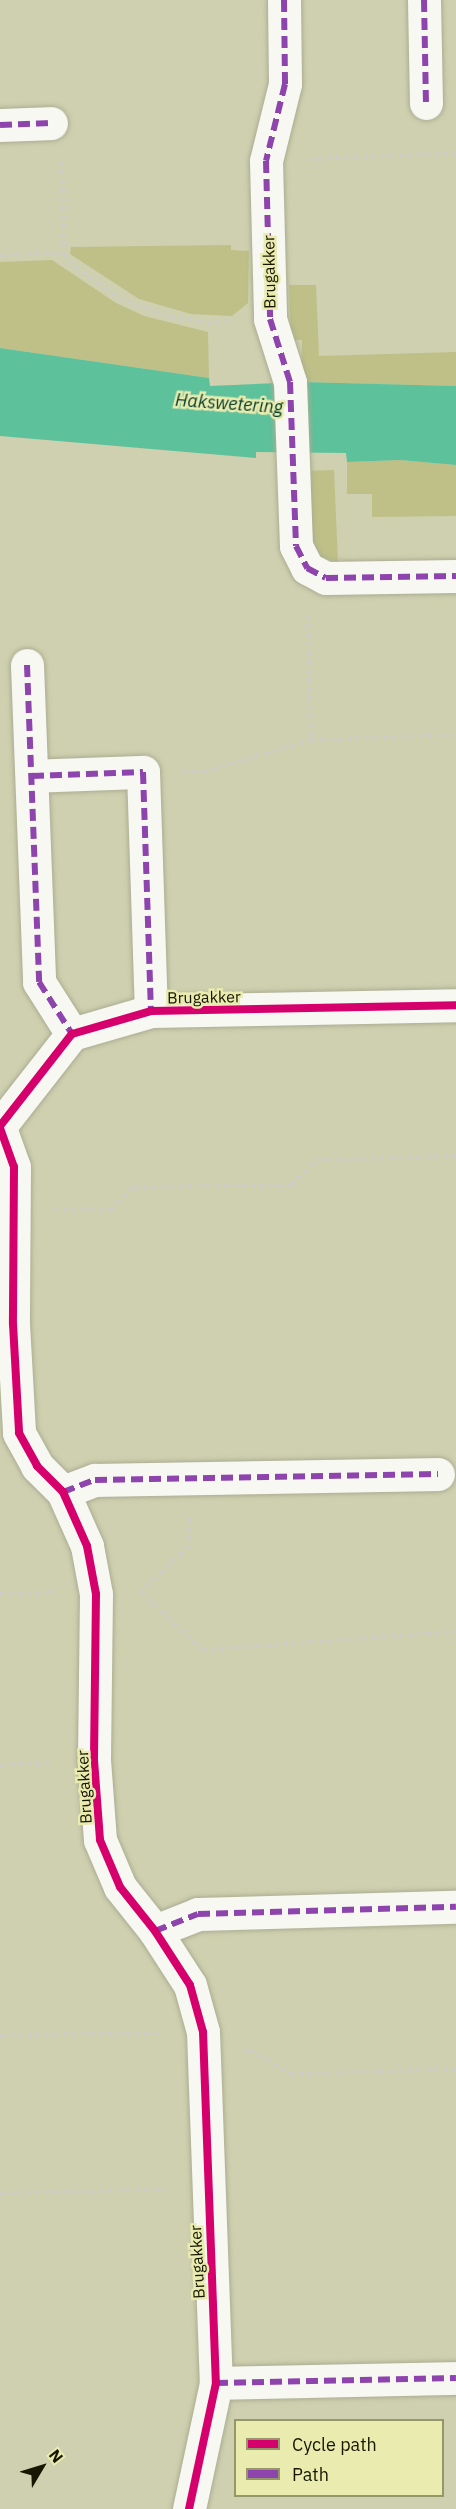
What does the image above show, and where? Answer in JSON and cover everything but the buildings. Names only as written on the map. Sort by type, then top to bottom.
[{"type":"street","name":"Brugakker","points":[[284,0],[285,84],[266,161],[270,319],[290,382],[296,546],[307,568]]},
{"type":"street","points":[[424,0],[426,103]]},
{"type":"street","points":[[0,125],[51,123]]},
{"type":"street","points":[[307,568],[326,578],[456,576]]},
{"type":"street","points":[[27,665],[39,982],[72,1034]]},
{"type":"street","name":"Brugakker","points":[[143,772],[151,1011]]},
{"type":"street","points":[[32,776],[143,772]]},
{"type":"street","name":"Brugakker","points":[[189,2509],[216,2383],[207,2189],[204,2042],[190,1986],[155,1931],[120,1887],[100,1840],[94,1760],[96,1594],[87,1546],[63,1492],[37,1466],[19,1433],[13,1323],[14,1167],[0,1127],[72,1034],[151,1011],[456,1005]]},
{"type":"street","points":[[63,1492],[95,1480],[438,1473]]},
{"type":"street","points":[[155,1931],[198,1914],[456,1907]]},
{"type":"street","points":[[216,2383],[456,2378]]},
{"type":"path","points":[[51,123],[61,123],[64,254],[68,261],[119,298],[170,317],[207,323],[270,319]]},
{"type":"path","points":[[266,161],[456,153]]},
{"type":"path","points":[[0,255],[64,254]]},
{"type":"path","points":[[307,568],[311,740]]},
{"type":"path","points":[[143,772],[204,772],[311,740],[456,735]]},
{"type":"path","points":[[14,1210],[111,1210],[134,1187],[291,1185],[317,1160],[456,1156]]},
{"type":"path","points":[[192,1478],[189,1546],[141,1592],[202,1650],[456,1632]]},
{"type":"path","points":[[0,1594],[96,1594]]},
{"type":"path","points":[[0,1765],[94,1760]]},
{"type":"path","points":[[0,2035],[204,2042],[250,2050],[290,2074],[456,2068]]},
{"type":"path","points":[[0,2193],[207,2189]]},
{"type":"shaded area","points":[[231,245],[231,250],[249,251],[248,303],[232,316],[191,314],[139,299],[70,254],[71,247]]},
{"type":"shaded area","points":[[52,260],[116,303],[144,316],[208,332],[209,378],[0,348],[0,262]]},
{"type":"shaded area","points":[[289,285],[316,285],[319,356],[456,352],[456,386],[301,382],[302,340],[291,340]]},
{"type":"shaded area","points":[[400,460],[456,465],[456,516],[372,517],[372,494],[347,494],[347,462]]},
{"type":"shaded area","points":[[334,470],[338,563],[320,556],[309,543],[303,471]]},
{"type":"water","name":"Hakswetering","points":[[0,348],[209,378],[210,386],[301,382],[456,386],[456,465],[400,460],[347,462],[346,453],[256,452],[256,458],[0,436]]},
{"type":"marked path","points":[[284,0],[285,84],[266,161],[270,319],[290,382],[296,546],[307,568],[326,578],[456,576]]},
{"type":"marked path","points":[[424,0],[426,103]]},
{"type":"marked path","points":[[0,125],[51,123]]},
{"type":"marked path","points":[[27,665],[39,982],[72,1034]]},
{"type":"marked path","points":[[32,776],[143,772],[151,1011]]},
{"type":"marked path","points":[[63,1492],[95,1480],[438,1474]]},
{"type":"marked path","points":[[155,1931],[198,1914],[456,1907]]},
{"type":"marked path","points":[[216,2383],[456,2378]]},
{"type":"cycle path","points":[[0,1126],[72,1034],[151,1011],[456,1005]]},
{"type":"cycle path","points":[[0,1128],[14,1167],[13,1324],[19,1433],[37,1466],[63,1492],[87,1546],[96,1594],[94,1760],[100,1840],[120,1887],[155,1931],[190,1985],[203,2032],[216,2383],[189,2509]]}]
